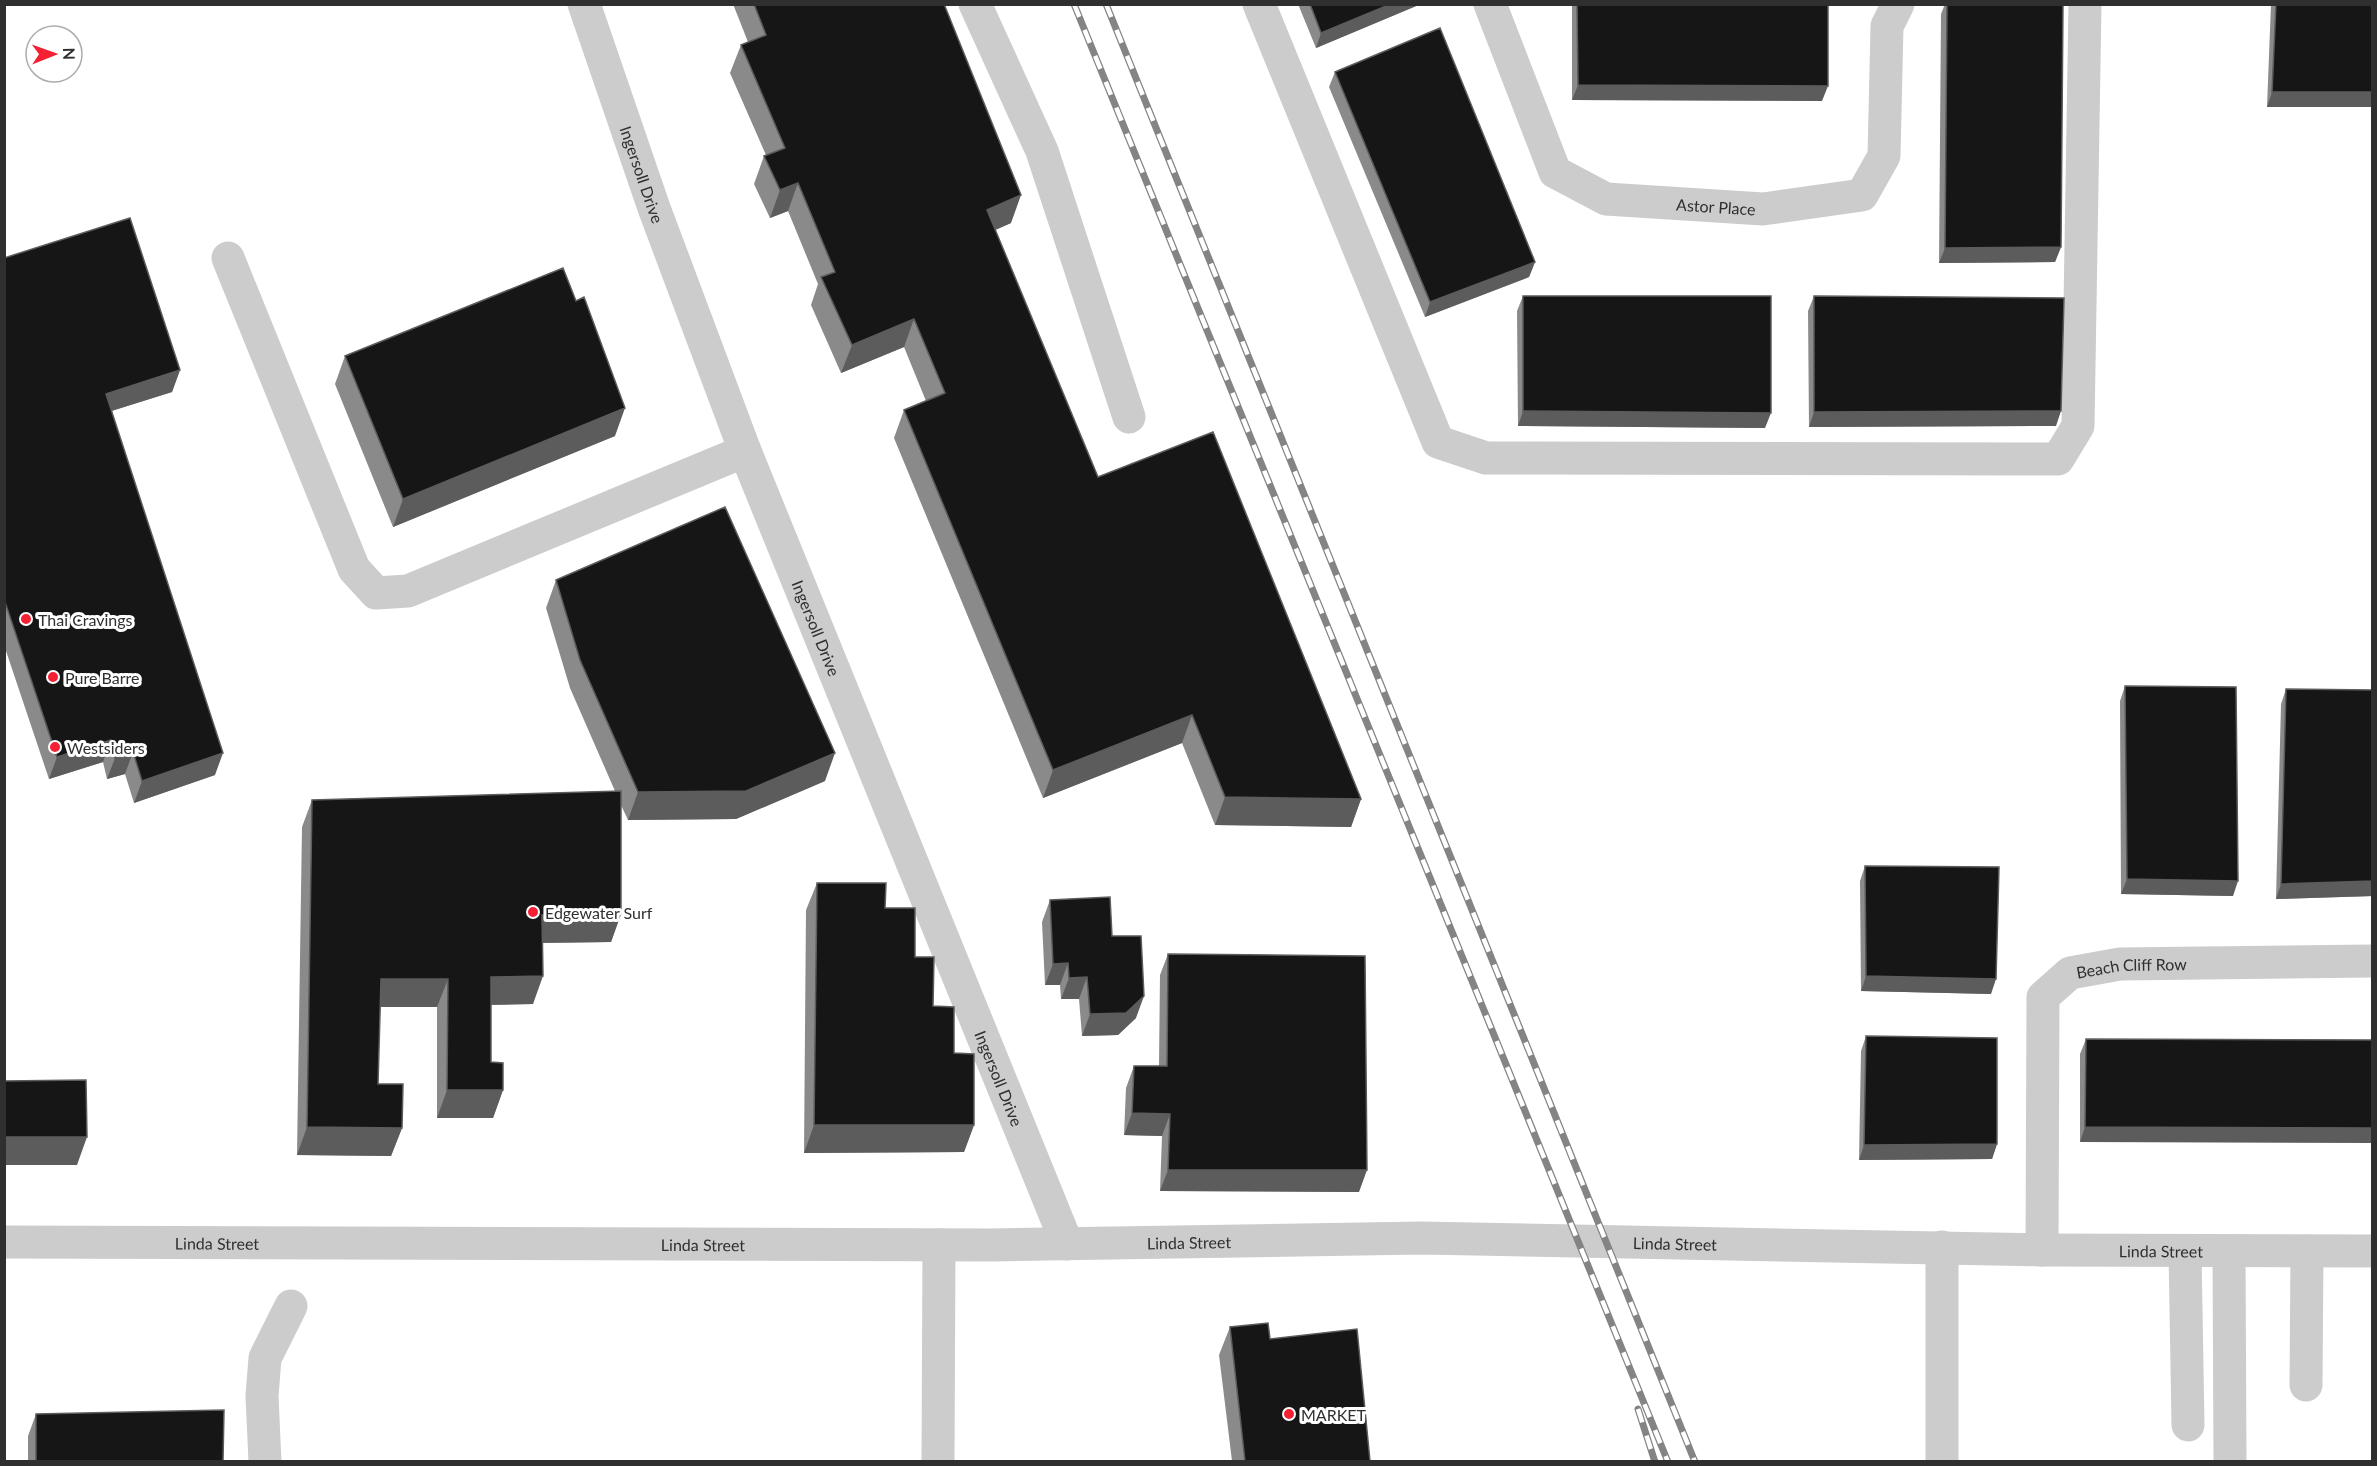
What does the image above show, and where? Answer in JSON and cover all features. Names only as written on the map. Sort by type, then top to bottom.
[{"type":"street","name":"Ingersoll Drive","points":[[584,4],[654,208],[746,451],[1067,1244]]},
{"type":"street","points":[[975,4],[1042,152],[1129,417]]},
{"type":"street","points":[[1259,4],[1438,442],[1486,458],[2058,459],[2079,426],[2085,4]]},
{"type":"street","name":"Astor Place","points":[[1490,4],[1555,172],[1606,199],[1763,209],[1862,195],[1884,156],[1887,26],[1898,4]]},
{"type":"street","points":[[228,258],[354,569],[376,592],[408,591],[746,451]]},
{"type":"street","name":"Beach Cliff Row","points":[[2042,1250],[2043,997],[2070,973],[2120,964],[2373,961]]},
{"type":"street","name":"Linda Street","points":[[4,1242],[939,1245],[1422,1238],[2042,1250],[2373,1251]]},
{"type":"street","points":[[938,1461],[939,1245]]},
{"type":"street","points":[[1941,1461],[1942,1247]]},
{"type":"street","points":[[2185,1251],[2188,1425]]},
{"type":"street","points":[[2229,1251],[2230,1461]]},
{"type":"street","points":[[2306,1385],[2307,1251]]},
{"type":"street","points":[[265,1461],[262,1396],[265,1358],[291,1306]]},
{"type":"building","points":[[754,4],[944,4],[1021,195],[987,210],[1098,477],[1213,432],[1361,799],[1225,797],[1192,715],[1053,770],[904,410],[945,393],[914,319],[852,345],[821,277],[835,272],[798,183],[780,190],[764,156],[785,148],[741,45],[766,35]]},
{"type":"building","points":[[1310,4],[1391,4],[1321,33]]},
{"type":"building","points":[[1577,4],[1828,4],[1828,86],[1578,85]]},
{"type":"building","points":[[1947,4],[2063,4],[2061,247],[1945,248]]},
{"type":"building","points":[[2276,4],[2373,4],[2373,92],[2272,92]]},
{"type":"building","points":[[1440,28],[1535,262],[1430,302],[1335,72]]},
{"type":"building","points":[[130,218],[180,370],[106,394],[223,753],[142,781],[133,752],[115,758],[111,740],[57,757],[4,599],[4,258]]},
{"type":"building","points":[[563,268],[576,301],[584,297],[625,408],[403,499],[345,356]]},
{"type":"building","points":[[1523,296],[1771,296],[1771,413],[1523,411]]},
{"type":"building","points":[[1814,296],[2064,298],[2061,411],[1814,412]]},
{"type":"building","points":[[725,507],[835,753],[746,791],[638,792],[580,660],[556,580]]},
{"type":"building","points":[[2125,686],[2236,687],[2238,881],[2127,879]]},
{"type":"building","points":[[2286,689],[2373,690],[2373,881],[2281,884]]},
{"type":"building","points":[[621,791],[621,914],[542,915],[543,976],[491,977],[491,1062],[503,1063],[503,1090],[447,1090],[448,979],[381,979],[378,1084],[403,1084],[402,1128],[307,1127],[312,800]]},
{"type":"building","points":[[1865,866],[1999,867],[1996,979],[1866,976]]},
{"type":"building","points":[[817,883],[886,883],[885,908],[915,908],[915,957],[934,957],[933,1006],[954,1007],[954,1053],[974,1054],[974,1125],[814,1125]]},
{"type":"building","points":[[1110,897],[1112,936],[1141,936],[1144,996],[1126,1013],[1090,1014],[1087,977],[1069,978],[1068,963],[1053,964],[1050,900]]},
{"type":"building","points":[[1168,954],[1365,956],[1367,1170],[1168,1170],[1170,1114],[1132,1113],[1134,1066],[1167,1066]]},
{"type":"building","points":[[1866,1036],[1997,1038],[1997,1144],[1864,1145]]},
{"type":"building","points":[[2086,1039],[2373,1040],[2373,1128],[2085,1127]]},
{"type":"building","points":[[86,1080],[87,1137],[4,1137],[4,1081]]},
{"type":"building","name":"MARKET","points":[[1268,1323],[1270,1339],[1357,1329],[1370,1461],[1245,1461],[1230,1327]]},
{"type":"building","points":[[224,1410],[223,1461],[36,1461],[36,1414]]},
{"type":"railway","points":[[1074,4],[1668,1462]]},
{"type":"railway","points":[[1106,4],[1695,1462]]},
{"type":"railway","points":[[1638,1409],[1655,1462]]},
{"type":"place","name":"Thai Cravings","points":[[26,619]]},
{"type":"place","name":"Pure Barre","points":[[53,677]]},
{"type":"place","name":"Westsiders","points":[[55,747]]},
{"type":"place","name":"Edgewater Surf","points":[[533,912]]},
{"type":"place","name":"MARKET","points":[[1289,1414]]}]
